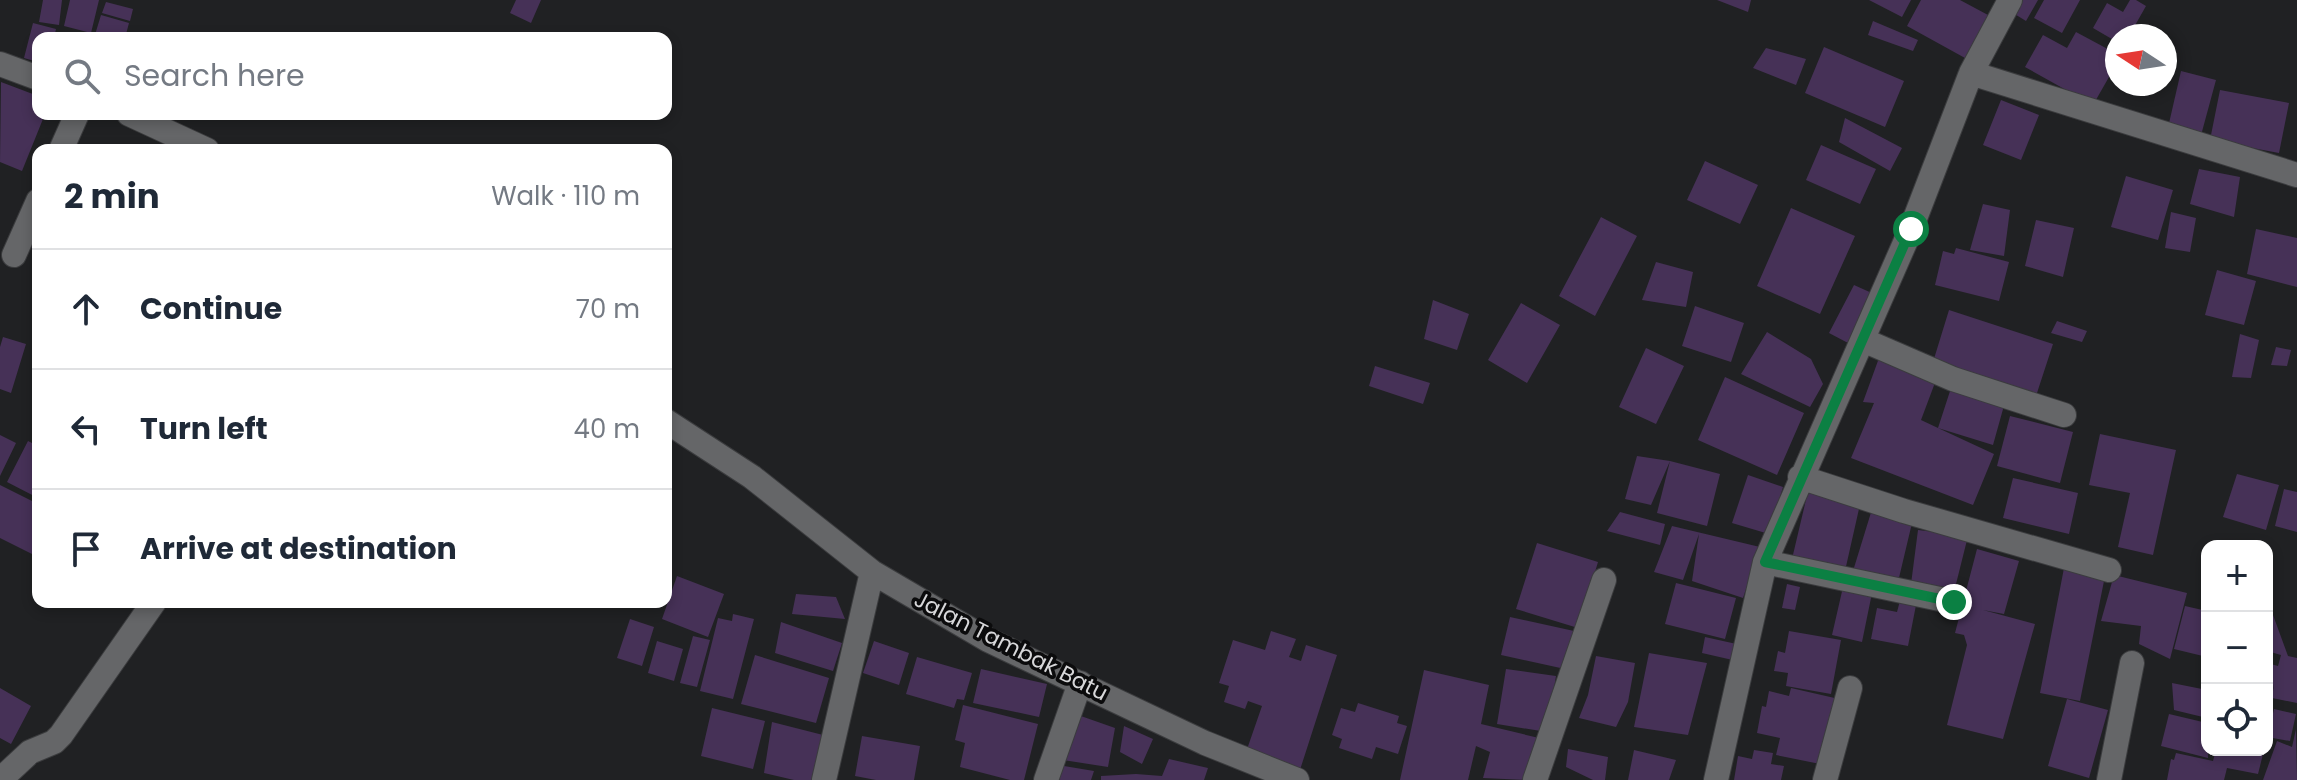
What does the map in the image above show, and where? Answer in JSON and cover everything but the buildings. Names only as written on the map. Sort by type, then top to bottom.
[{"type":"street","points":[[1716,780],[1765,562],[1911,229],[1971,73],[2010,0]]},
{"type":"street","points":[[0,64],[32,76]]},
{"type":"street","points":[[1971,73],[2297,175]]},
{"type":"street","points":[[64,144],[74,120]]},
{"type":"street","points":[[142,120],[194,144]]},
{"type":"street","points":[[14,255],[32,214]]},
{"type":"street","points":[[1863,340],[1953,379],[2064,415]]},
{"type":"street","name":"Jalan Tambak Batu","points":[[672,425],[752,477],[872,572],[988,640],[1205,743],[1297,780]]},
{"type":"street","points":[[1800,477],[2109,570]]},
{"type":"street","points":[[1765,562],[1954,602]]},
{"type":"street","points":[[824,780],[872,572]]},
{"type":"street","points":[[1535,780],[1604,580]]},
{"type":"street","points":[[0,780],[30,752],[54,742],[61,735],[150,608]]},
{"type":"street","points":[[2109,780],[2132,663]]},
{"type":"street","points":[[1046,780],[1080,683]]},
{"type":"street","points":[[1825,780],[1850,688]]},
{"type":"route","points":[[1911,229],[1765,562],[1954,602]]}]
